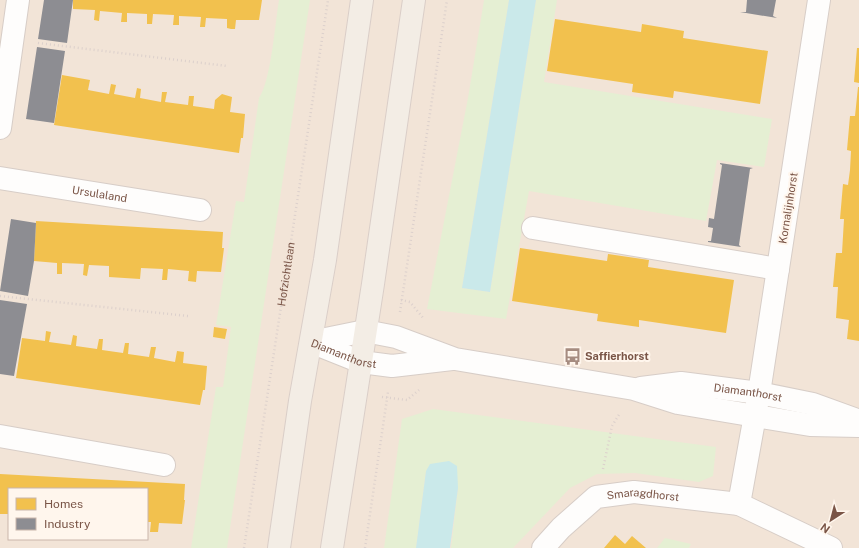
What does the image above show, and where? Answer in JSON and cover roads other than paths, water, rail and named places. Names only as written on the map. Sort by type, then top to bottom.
[{"type":"main road","points":[[279,548],[300,401],[325,260],[362,0]]},
{"type":"main road","points":[[332,548],[414,0]]},
{"type":"street","points":[[0,128],[18,0]]},
{"type":"street","name":"Kornalijnhorst","points":[[755,416],[819,0]]},
{"type":"street","name":"Ursulaland","points":[[0,178],[200,210]]},
{"type":"street","points":[[533,228],[778,269]]},
{"type":"street","name":"Diamanthorst","points":[[311,342],[365,331],[396,337],[455,359],[634,389],[678,403],[810,425],[859,426]]},
{"type":"street","name":"Diamanthorst","points":[[311,342],[361,362],[392,366],[455,359]]},
{"type":"street","name":"Diamanthorst","points":[[634,389],[681,383],[759,393],[813,404],[859,421]]},
{"type":"street","points":[[755,416],[739,504],[832,548]]},
{"type":"street","points":[[0,436],[164,465]]},
{"type":"street","name":"Smaragdhorst","points":[[543,548],[561,528],[596,497],[634,492],[739,504]]},
{"type":"water","points":[[509,0],[536,0],[490,292],[462,288]]},
{"type":"water","points":[[449,461],[457,466],[458,488],[450,548],[416,548],[426,471],[430,464]]},
{"type":"place","name":"Saffierhorst","points":[[572,356]]}]
